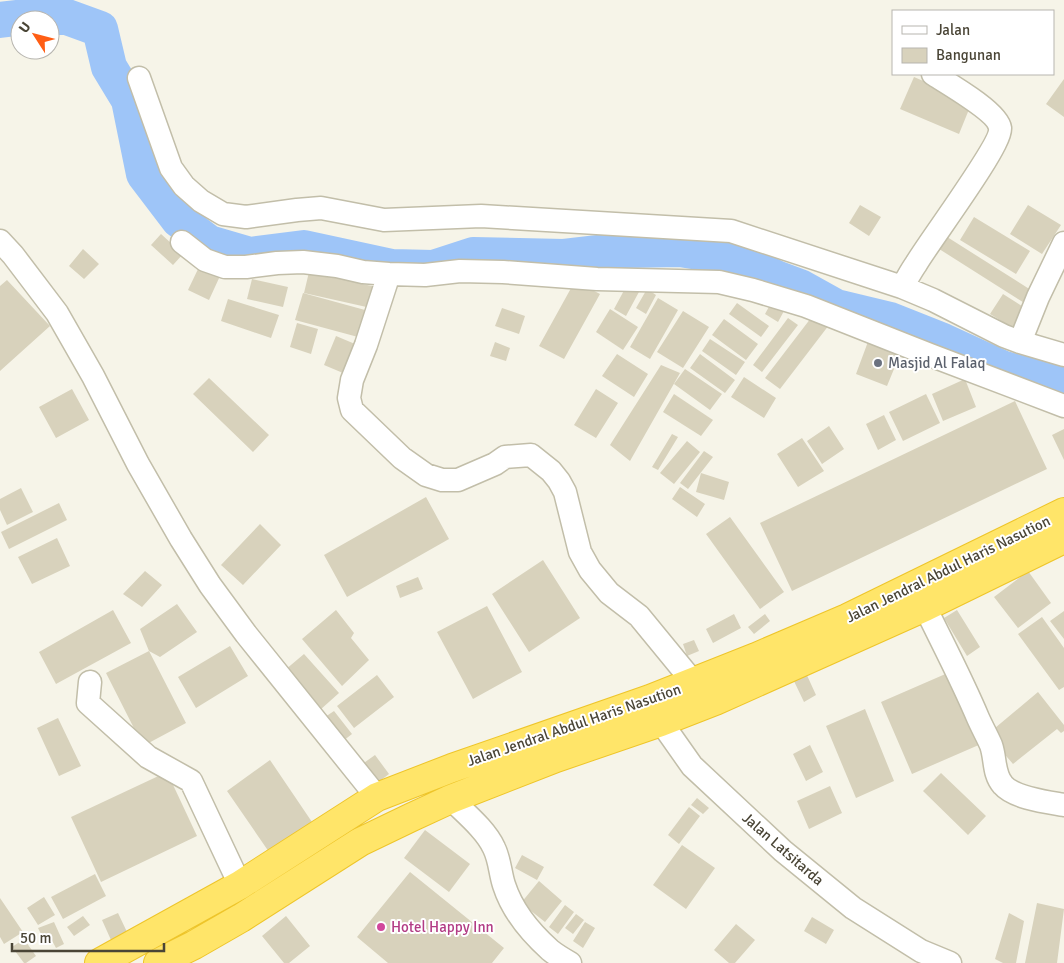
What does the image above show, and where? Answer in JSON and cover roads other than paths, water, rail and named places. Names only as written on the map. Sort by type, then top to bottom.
[{"type":"highway","name":"Jalan Jendral Abdul Haris Nasution","points":[[158,963],[241,918],[360,842],[451,799],[556,758],[655,711],[694,683],[847,618],[1064,512]]},
{"type":"highway","name":"Jalan Jendral Abdul Haris Nasution","points":[[99,963],[240,886],[377,797],[452,768],[655,711],[716,701],[925,607],[1064,539]]},
{"type":"street","points":[[902,287],[915,264],[999,137],[1000,128],[988,110],[935,75]]},
{"type":"street","points":[[139,78],[171,168],[184,186],[201,201],[223,214],[246,217],[321,208],[384,220],[481,216],[731,231],[902,287],[933,300],[1004,336],[1064,355]]},
{"type":"street","points":[[0,241],[13,255],[57,313],[93,376],[138,464],[210,585],[246,634],[377,797]]},
{"type":"street","points":[[182,242],[205,260],[225,267],[303,262],[337,266],[363,272],[389,274],[425,275],[460,272],[503,272],[597,279],[719,282],[806,306],[1064,406]]},
{"type":"street","points":[[1020,342],[1038,297],[1064,243]]},
{"type":"street","points":[[389,274],[366,345],[352,380],[349,398],[352,410],[402,458],[426,475],[442,480],[458,480],[495,464],[505,457],[531,455],[551,471],[565,492],[580,552],[590,570],[609,593],[639,616],[694,683]]},
{"type":"street","points":[[925,607],[963,683],[990,744],[998,778],[1013,793],[1064,805]]},
{"type":"street","points":[[90,682],[88,703],[148,757],[191,781],[240,886]]},
{"type":"street","name":"Jalan Latsitarda","points":[[655,711],[692,766],[783,851],[853,908],[919,957],[950,963]]},
{"type":"street","points":[[451,799],[487,836],[494,847],[500,863],[504,885],[514,905],[533,934],[552,952],[570,963]]},
{"type":"waterway","points":[[0,20],[25,17],[67,17],[100,29],[109,67],[129,100],[144,174],[179,220],[209,243],[250,255],[304,248],[392,267],[433,268],[473,255],[564,257],[624,250],[680,249],[736,258],[776,278],[800,287],[836,307],[890,320],[943,341],[1004,369],[1064,385]]},
{"type":"place","name":"Masjid Al Falaq","points":[[878,363]]},
{"type":"place","name":"Hotel Happy Inn","points":[[381,927]]}]
